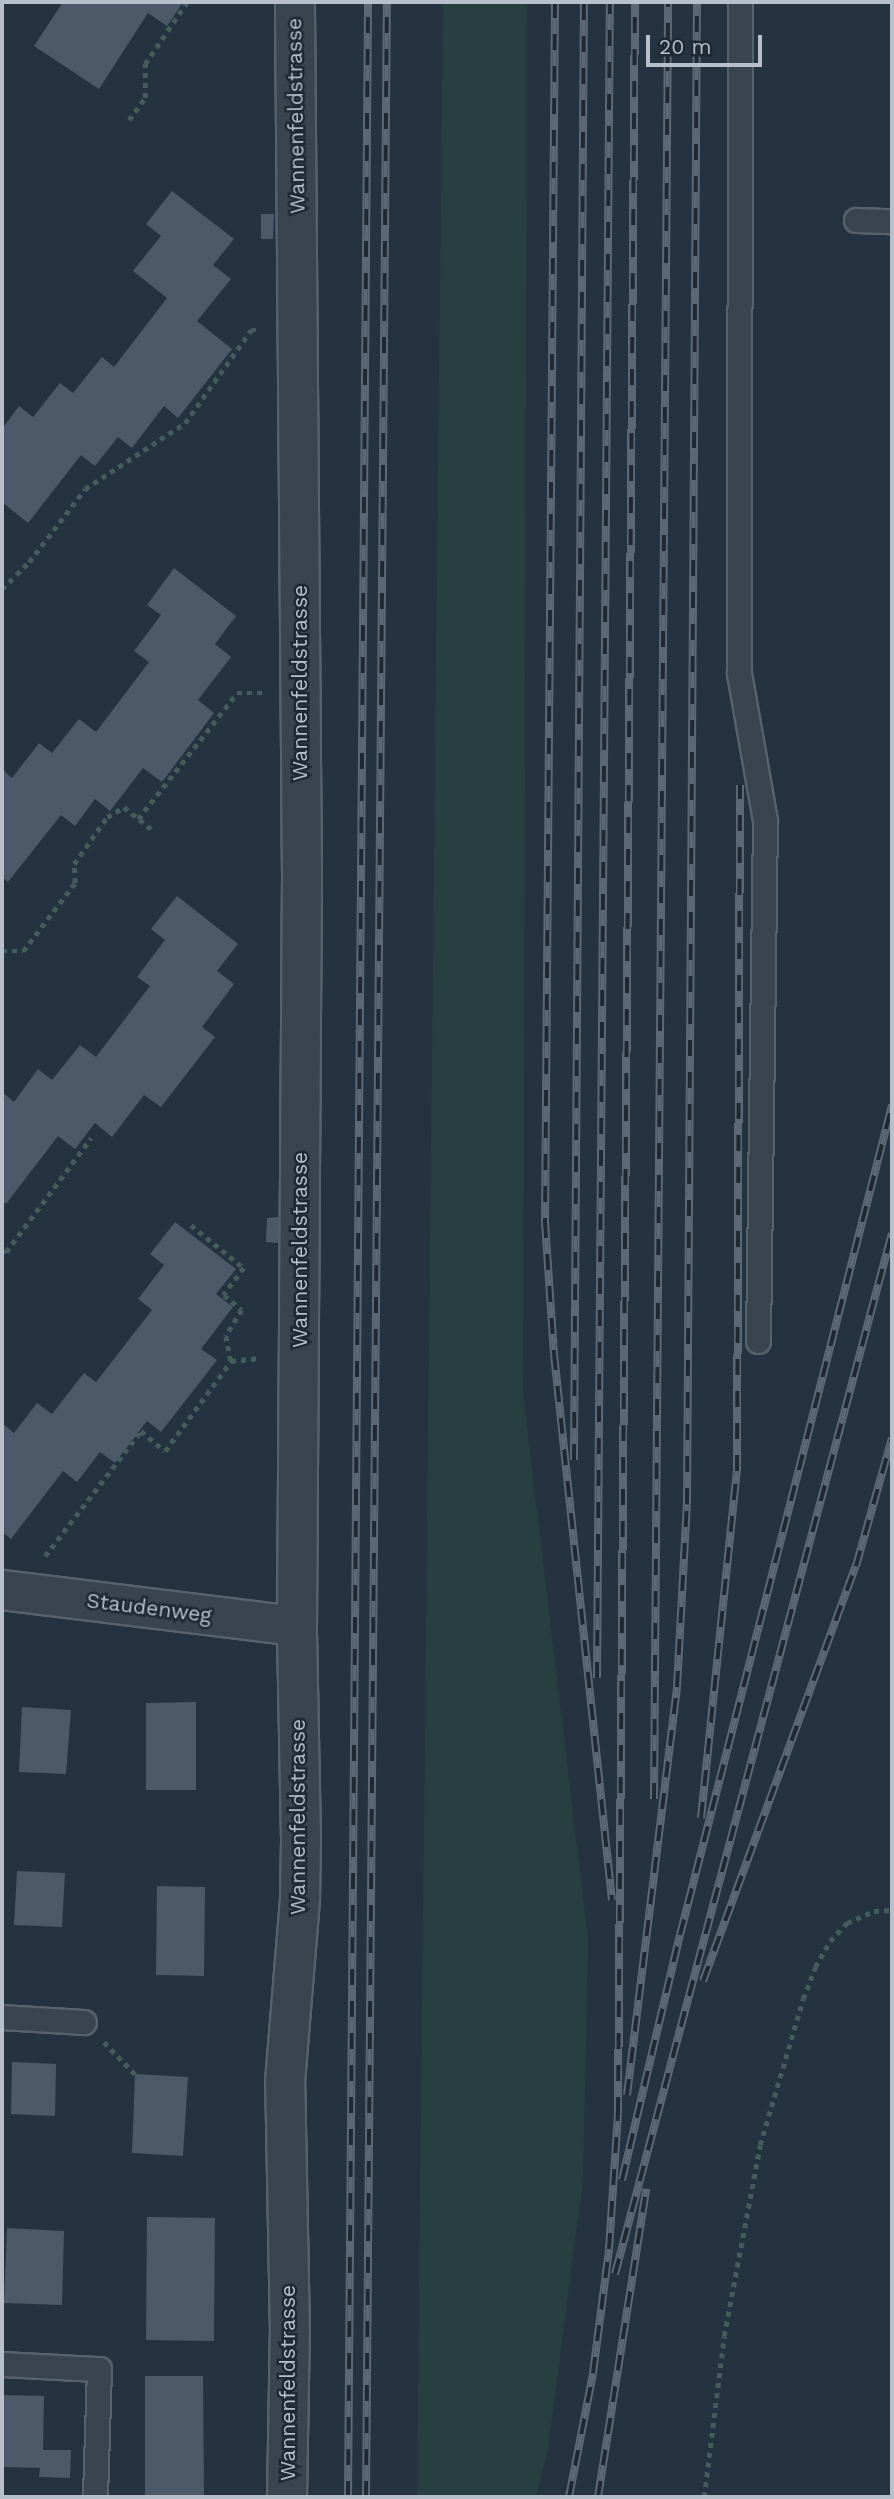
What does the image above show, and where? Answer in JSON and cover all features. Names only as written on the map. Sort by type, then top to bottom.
[{"type":"street","name":"Wannenfeldstrasse","points":[[287,2497],[290,2333],[284,2146],[285,2082],[300,1898],[297,1626],[300,693],[295,2]]},
{"type":"street","name":"Staudenweg","points":[[19,1592],[297,1626]]},
{"type":"lane","points":[[740,2],[739,673],[765,820],[758,1341]]},
{"type":"lane","points":[[856,220],[892,221]]},
{"type":"lane","points":[[2,2017],[83,2022]]},
{"type":"lane","points":[[2,2364],[99,2369],[95,2497]]},
{"type":"path","points":[[130,120],[145,98],[145,64],[187,2]]},
{"type":"path","points":[[2,589],[29,562],[85,489],[184,423],[251,330],[298,329]]},
{"type":"path","points":[[138,818],[237,693],[300,693]]},
{"type":"path","points":[[2,951],[23,951],[75,883],[74,864],[107,817],[124,807],[154,831]]},
{"type":"path","points":[[2,1252],[6,1252],[91,1138]]},
{"type":"path","points":[[191,1225],[244,1268],[224,1295],[243,1310],[226,1336],[231,1361]]},
{"type":"path","points":[[19,1592],[141,1431],[165,1451],[231,1361],[256,1356],[274,1366],[299,1367]]},
{"type":"path","points":[[704,2497],[724,2336],[760,2145],[803,1999],[830,1941],[847,1923],[874,1911],[892,1910]]},
{"type":"path","points":[[83,2022],[135,2074]]},
{"type":"green space","points":[[443,2],[527,2],[523,1393],[588,1939],[583,2179],[548,2450],[536,2497],[417,2497]]},
{"type":"building","points":[[63,2],[183,2],[167,26],[148,13],[99,89],[34,46]]},
{"type":"building","points":[[172,191],[234,239],[213,265],[231,279],[197,321],[232,349],[178,418],[164,406],[132,448],[118,437],[95,466],[81,455],[28,523],[2,502],[2,429],[19,406],[33,417],[60,383],[73,393],[102,357],[114,367],[167,298],[133,271],[161,236],[146,224]]},
{"type":"building","points":[[261,214],[274,214],[273,239],[261,239]]},
{"type":"building","points":[[174,568],[236,616],[215,644],[231,657],[198,700],[214,713],[162,782],[143,768],[110,811],[95,799],[75,826],[61,815],[8,882],[2,877],[2,769],[12,778],[39,743],[52,753],[79,719],[96,732],[149,662],[134,651],[161,615],[147,605]]},
{"type":"building","points":[[177,896],[238,944],[217,971],[234,984],[202,1027],[215,1037],[161,1107],[144,1095],[112,1137],[95,1123],[75,1149],[58,1136],[6,1204],[2,1201],[2,1092],[14,1102],[38,1069],[52,1080],[80,1045],[96,1057],[150,986],[137,977],[165,940],[151,929]]},
{"type":"building","points":[[278,1217],[278,1243],[266,1242],[267,1218]]},
{"type":"building","points":[[175,1222],[236,1269],[216,1294],[233,1307],[201,1349],[217,1360],[161,1432],[147,1421],[115,1463],[100,1452],[77,1482],[63,1471],[11,1539],[2,1532],[2,1423],[14,1433],[37,1403],[52,1414],[84,1373],[96,1382],[152,1310],[138,1299],[164,1265],[150,1254]]},
{"type":"building","points":[[196,1702],[196,1790],[146,1790],[146,1703]]},
{"type":"building","points":[[22,1707],[71,1710],[66,1774],[19,1772]]},
{"type":"building","points":[[17,1871],[65,1873],[62,1927],[14,1925]]},
{"type":"building","points":[[157,1886],[205,1887],[204,1976],[156,1975]]},
{"type":"building","points":[[12,2062],[56,2064],[55,2116],[11,2114]]},
{"type":"building","points":[[135,2074],[188,2077],[183,2156],[132,2153]]},
{"type":"building","points":[[147,2217],[215,2218],[214,2341],[146,2340]]},
{"type":"building","points":[[7,2228],[64,2231],[62,2305],[4,2303]]},
{"type":"building","points":[[145,2376],[203,2376],[204,2497],[145,2497]]},
{"type":"building","points":[[2,2395],[44,2396],[43,2450],[71,2450],[70,2478],[39,2477],[40,2468],[2,2467]]},
{"type":"railway","points":[[348,2497],[368,2]]},
{"type":"railway","points":[[366,2497],[387,2]]},
{"type":"railway","points":[[555,2],[545,1222],[554,1354],[612,1900]]},
{"type":"railway","points":[[574,1460],[584,2]]},
{"type":"railway","points":[[597,1678],[610,2]]},
{"type":"railway","points":[[569,2497],[593,2373],[609,2249],[618,2113],[635,2]]},
{"type":"railway","points":[[654,1799],[668,2]]},
{"type":"railway","points":[[627,2095],[677,1687],[687,1504],[697,2]]},
{"type":"railway","points":[[701,1818],[737,1471],[740,785]]},
{"type":"railway","points":[[622,2180],[680,1935],[892,1105]]},
{"type":"railway","points":[[615,2274],[892,1233]]},
{"type":"railway","points":[[703,1981],[856,1566],[892,1438]]},
{"type":"railway","points":[[598,2497],[646,2189]]}]
